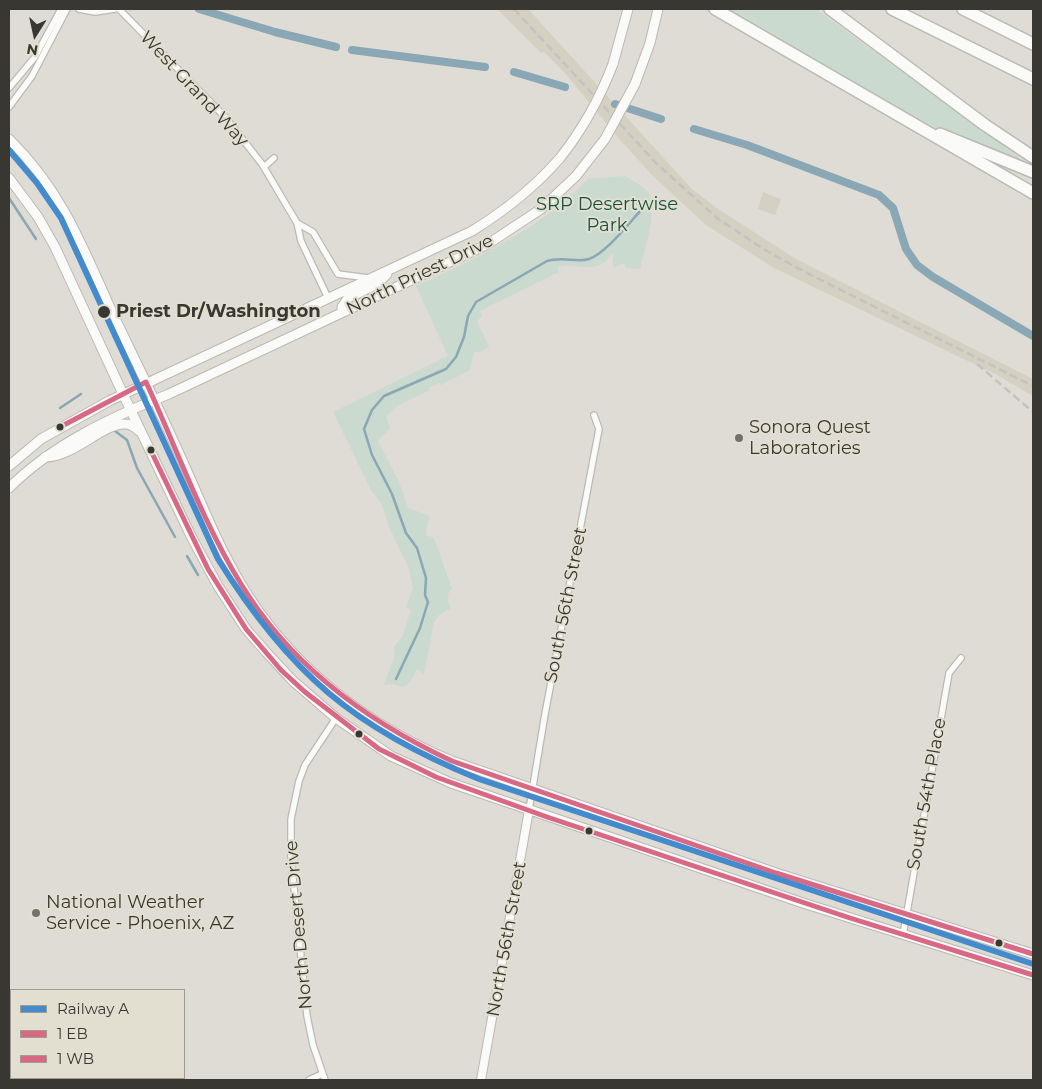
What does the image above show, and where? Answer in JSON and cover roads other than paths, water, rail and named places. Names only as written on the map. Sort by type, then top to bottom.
[{"type":"highway","points":[[714,9],[1033,193]]},
{"type":"highway","points":[[830,9],[986,125],[1033,157]]},
{"type":"highway","points":[[892,9],[1033,80]]},
{"type":"highway","points":[[963,9],[1033,44]]},
{"type":"highway","points":[[854,89],[944,135],[1033,172]]},
{"type":"main road","name":"North Priest Drive","points":[[9,466],[46,436],[122,394],[391,270],[472,231],[494,217],[538,183],[580,132],[593,110],[613,64],[628,9]]},
{"type":"main road","name":"North Priest Drive","points":[[9,488],[45,458],[130,409],[155,400],[498,238],[541,209],[576,176],[608,134],[636,84],[650,44],[658,9]]},
{"type":"main road","points":[[9,139],[37,169],[68,215],[155,400],[227,560],[264,618],[297,657],[347,702],[401,736],[452,761],[532,792],[776,873],[1033,954]]},
{"type":"main road","points":[[9,178],[38,216],[55,247],[122,394],[195,545],[232,608],[281,670],[336,718],[379,749],[425,773],[529,810],[903,935],[1033,975]]},
{"type":"main road","points":[[343,312],[343,303],[348,298],[377,284],[391,270]]},
{"type":"main road","points":[[45,458],[59,457],[118,425],[132,425],[142,433]]},
{"type":"street","points":[[9,88],[35,57],[61,9]]},
{"type":"street","points":[[9,107],[32,76],[68,9]]},
{"type":"street","points":[[79,9],[95,12],[115,9]]},
{"type":"street","name":"West Grand Way","points":[[119,9],[226,118],[264,167],[298,223],[301,241],[328,298]]},
{"type":"street","points":[[264,167],[274,158]]},
{"type":"street","name":"West Grand Way","points":[[298,223],[313,232],[338,274],[372,278]]},
{"type":"street","name":"South 56th Street","points":[[532,792],[600,429],[594,415]]},
{"type":"street","name":"South 54th Place","points":[[903,935],[949,673],[961,658]]},
{"type":"street","name":"North Desert Drive","points":[[324,1077],[307,1016],[290,834],[296,792],[305,765],[336,718]]},
{"type":"street","name":"North 56th Street","points":[[482,1080],[532,792]]},
{"type":"street","points":[[309,1080],[324,1077]]},
{"type":"waterway","points":[[199,9],[275,32],[336,47]]},
{"type":"waterway","points":[[352,50],[485,67]]},
{"type":"waterway","points":[[514,72],[565,87]]},
{"type":"waterway","points":[[615,104],[661,119]]},
{"type":"waterway","points":[[694,129],[747,145],[879,195],[893,208],[906,249],[917,265],[933,277],[1033,336]]},
{"type":"waterway","points":[[9,198],[36,239]]},
{"type":"waterway","points":[[396,679],[420,628],[428,602],[425,595],[426,578],[417,548],[406,533],[392,494],[372,455],[364,429],[372,410],[384,396],[446,369],[456,357],[464,337],[468,316],[476,302],[547,261],[559,259],[584,260],[596,256],[611,243],[645,206]]},
{"type":"waterway","points":[[60,408],[81,394]]},
{"type":"waterway","points":[[115,431],[127,440],[137,468],[175,537]]},
{"type":"waterway","points":[[187,556],[198,575]]},
{"type":"railway","points":[[514,9],[656,163],[717,218],[765,250],[807,273],[1033,386]]},
{"type":"railway","points":[[977,364],[1033,412]]},
{"type":"rail line","name":"A","points":[[9,150],[37,183],[61,218],[218,559],[271,634],[299,666],[329,693],[396,740],[435,760],[479,779],[1033,964]]},
{"type":"place","name":"Priest Dr/Washington","points":[[104,312]]},
{"type":"place","name":"Sonora Quest Laboratories","points":[[739,438]]},
{"type":"place","name":"National Weather Service - Phoenix, AZ","points":[[36,913]]},
{"type":"park label","name":"SRP Desertwise Park","points":[[607,215]]}]
